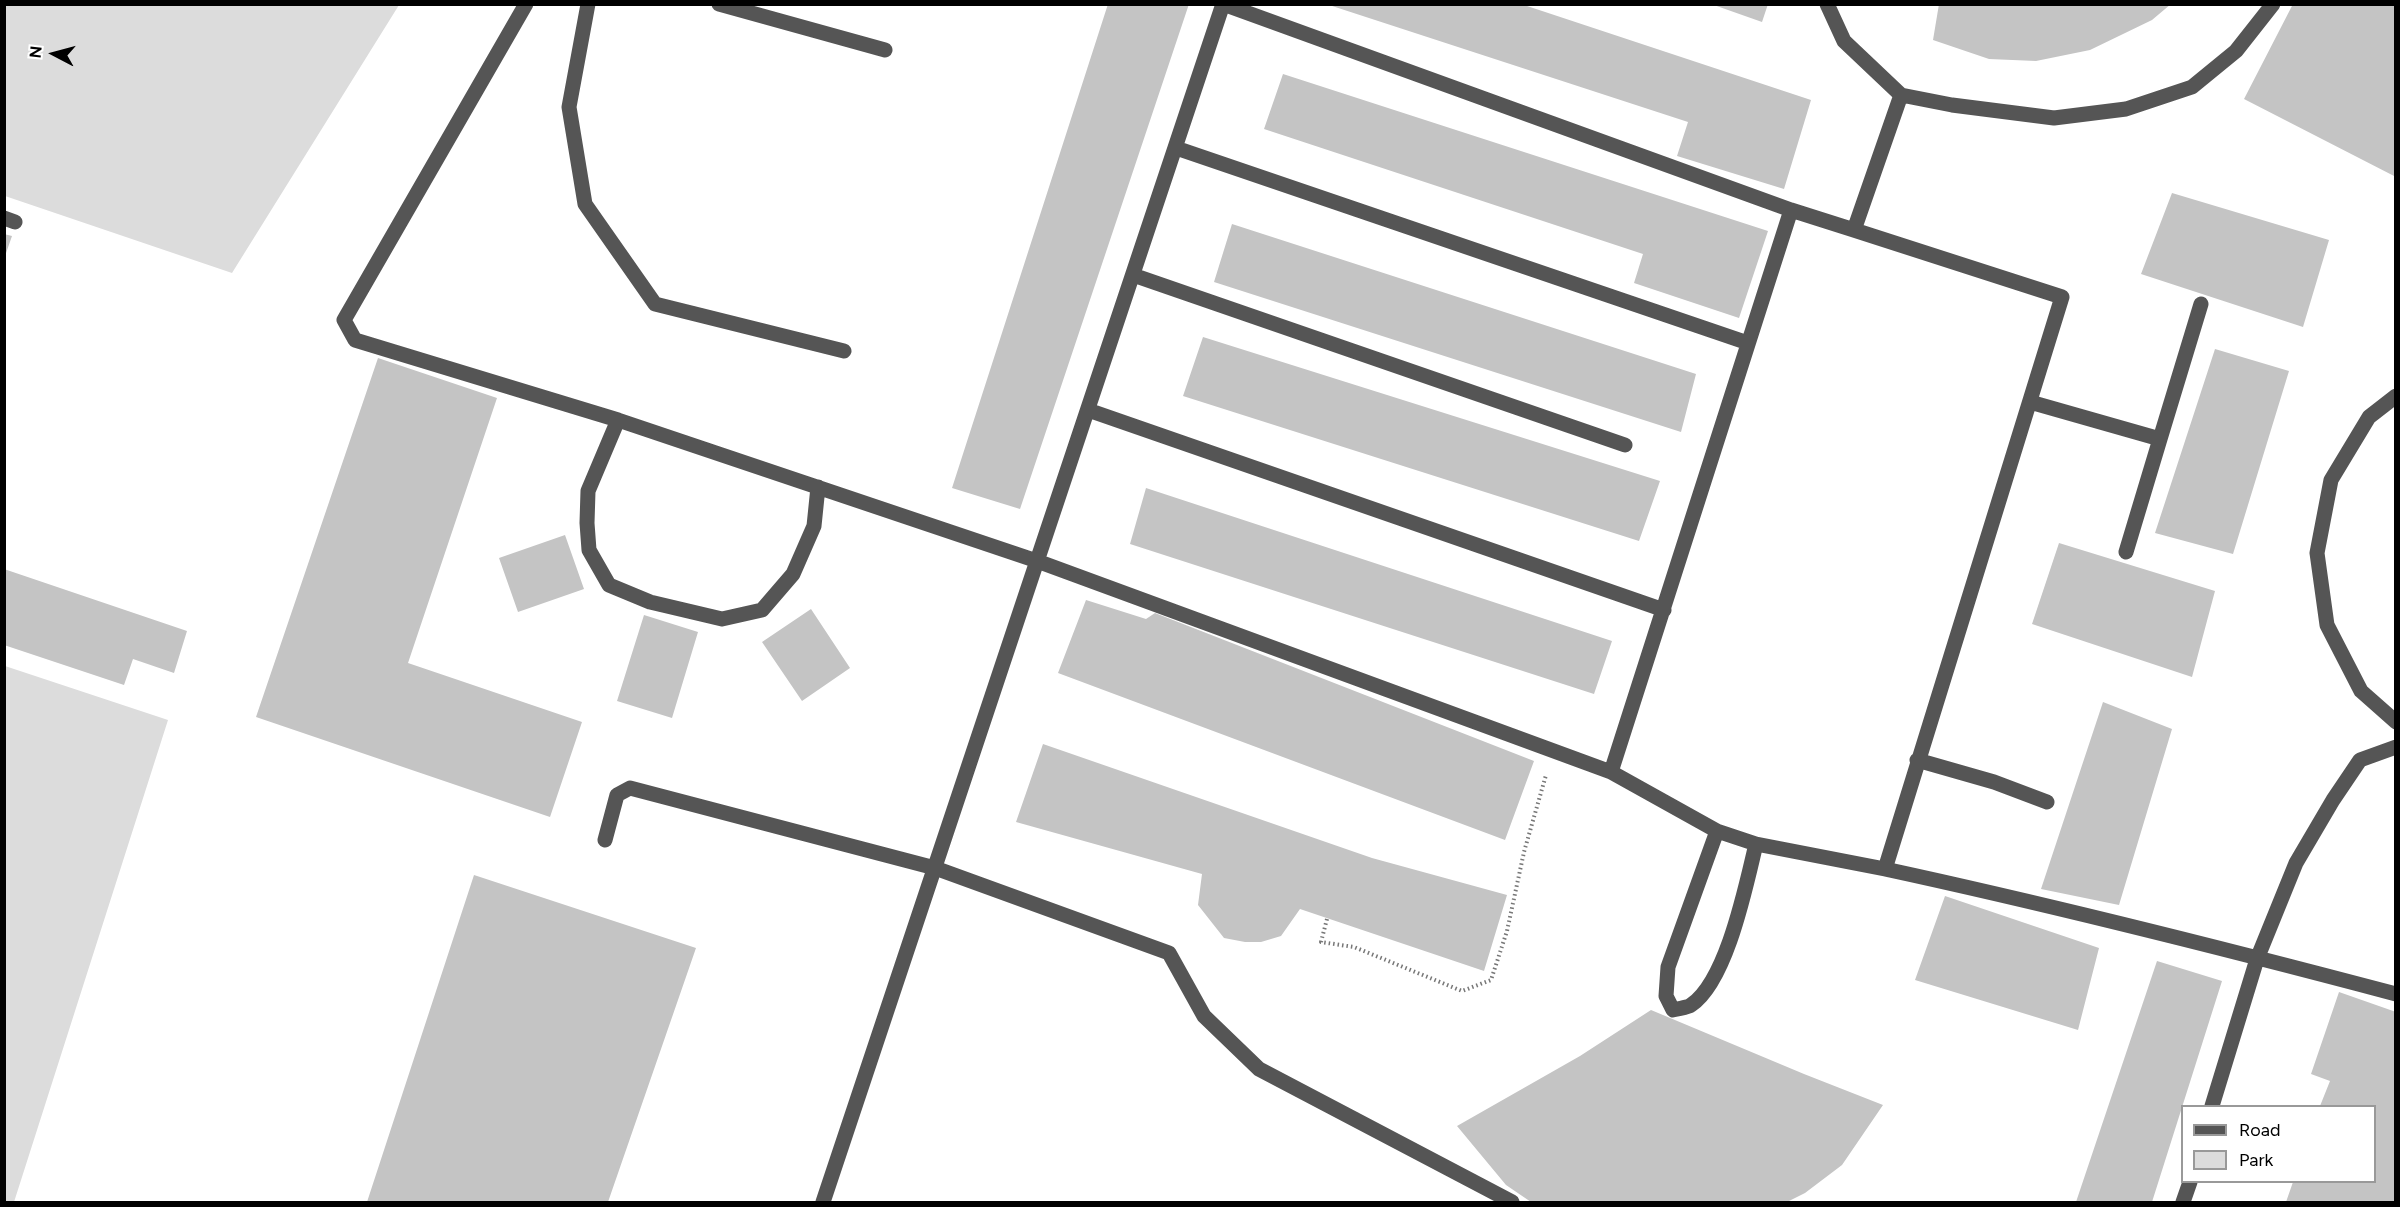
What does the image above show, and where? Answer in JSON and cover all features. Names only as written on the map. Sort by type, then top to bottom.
[{"type":"lane","points":[[526,4],[344,320],[355,340],[618,420],[1037,561],[1611,772],[1717,831],[1756,844],[2026,899],[2396,994]]},
{"type":"lane","points":[[588,4],[569,107],[585,204],[655,304],[844,351]]},
{"type":"lane","points":[[719,4],[885,50]]},
{"type":"lane","points":[[823,1203],[1223,4],[1791,210],[2062,297],[1885,869]]},
{"type":"lane","points":[[1827,4],[1844,41],[1901,95],[1952,105],[2055,118],[2126,109],[2192,87],[2236,51],[2273,4]]},
{"type":"lane","points":[[1854,230],[1901,95]]},
{"type":"lane","points":[[1176,148],[1748,343]]},
{"type":"lane","points":[[1611,772],[1791,210]]},
{"type":"lane","points":[[1133,275],[1625,445]]},
{"type":"lane","points":[[2126,552],[2201,303]]},
{"type":"lane","points":[[2396,396],[2369,417],[2331,480],[2317,553],[2327,626],[2361,691],[2396,722]]},
{"type":"lane","points":[[2030,402],[2160,439]]},
{"type":"lane","points":[[1088,410],[1664,610]]},
{"type":"lane","points":[[618,420],[588,490],[589,550],[609,585],[650,602],[722,619],[762,610],[794,574],[814,526],[818,487]]},
{"type":"lane","points":[[2213,1105],[2257,959],[2296,863],[2333,800],[2360,760],[2396,747]]},
{"type":"lane","points":[[1917,760],[1994,782],[2047,802]]},
{"type":"lane","points":[[605,840],[617,795],[630,788],[935,867],[1169,952],[1204,1016],[1259,1069],[1512,1203]]},
{"type":"lane","points":[[1717,831],[1668,967],[1666,996],[1673,1010],[1690,1006],[1712,983],[1739,911],[1756,844]]},
{"type":"lane","points":[[2183,1203],[2190,1183]]},
{"type":"path","points":[[1328,919],[1321,942],[1354,947],[1462,991],[1491,980],[1507,931],[1524,852],[1549,766],[1582,761]]},
{"type":"green space","points":[[5,4],[399,5],[232,273],[5,196]]},
{"type":"green space","points":[[5,666],[168,720],[14,1202],[4,1202]]},
{"type":"building","points":[[1108,4],[1189,4],[1020,509],[952,488]]},
{"type":"building","points":[[1326,4],[1521,4],[1811,100],[1784,189],[1677,156],[1688,122]]},
{"type":"building","points":[[1711,4],[1768,4],[1762,22]]},
{"type":"building","points":[[1939,4],[2171,4],[2152,20],[2090,50],[2036,61],[1989,59],[1933,40]]},
{"type":"building","points":[[2293,4],[2396,4],[2396,177],[2244,99]]},
{"type":"building","points":[[1283,74],[1768,231],[1739,318],[1634,283],[1643,254],[1264,129]]},
{"type":"building","points":[[2172,193],[2329,240],[2303,327],[2141,274]]},
{"type":"building","points":[[1232,224],[1696,374],[1681,432],[1214,282]]},
{"type":"building","points":[[4,234],[12,236],[5,256],[4,256]]},
{"type":"building","points":[[1203,337],[1660,481],[1639,541],[1183,396]]},
{"type":"building","points":[[2215,349],[2289,371],[2233,554],[2155,533]]},
{"type":"building","points":[[378,358],[497,398],[408,663],[582,722],[550,817],[256,717]]},
{"type":"building","points":[[1146,488],[1612,641],[1594,694],[1130,544]]},
{"type":"building","points":[[565,535],[584,589],[518,612],[499,558]]},
{"type":"building","points":[[2059,543],[2215,591],[2192,677],[2032,624]]},
{"type":"building","points":[[4,569],[187,631],[174,673],[133,659],[124,685],[4,645]]},
{"type":"building","points":[[1086,600],[1146,619],[1155,613],[1534,761],[1505,840],[1058,673]]},
{"type":"building","points":[[811,609],[850,668],[802,701],[762,642]]},
{"type":"building","points":[[644,615],[698,632],[672,718],[617,701]]},
{"type":"building","points":[[2103,702],[2172,729],[2119,905],[2041,889]]},
{"type":"building","points":[[1043,744],[1372,858],[1507,895],[1484,971],[1300,909],[1281,936],[1261,942],[1224,938],[1198,905],[1202,874],[1016,822]]},
{"type":"building","points":[[474,875],[696,948],[608,1202],[367,1202]]},
{"type":"building","points":[[1945,896],[2099,948],[2078,1030],[1915,980]]},
{"type":"building","points":[[2157,961],[2222,981],[2152,1202],[2076,1202]]},
{"type":"building","points":[[2339,992],[2396,1012],[2396,1202],[2286,1202],[2293,1183],[2376,1183],[2376,1105],[2320,1105],[2330,1081],[2311,1074]]},
{"type":"building","points":[[1651,1010],[1883,1105],[1842,1165],[1805,1193],[1787,1202],[1531,1202],[1506,1185],[1457,1126],[1580,1056]]}]
